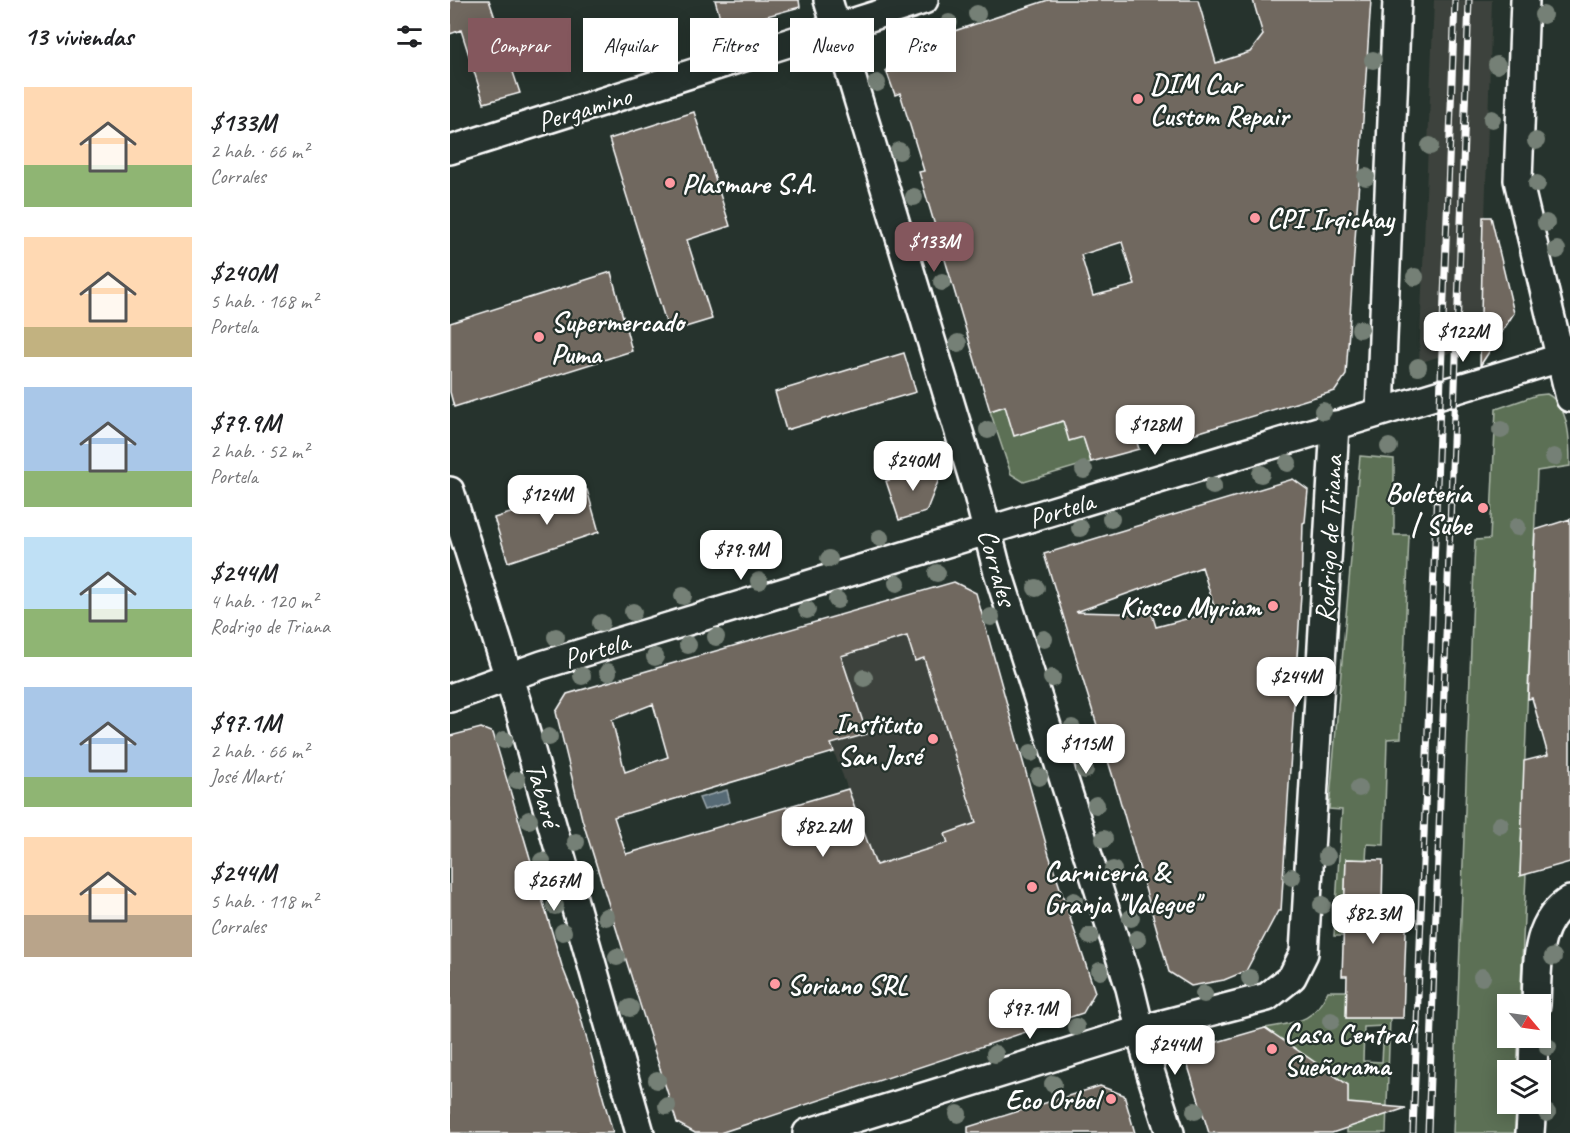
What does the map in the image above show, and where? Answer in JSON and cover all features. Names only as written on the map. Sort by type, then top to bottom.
[{"type":"street","name":"Corrales","points":[[828,0],[833,18]]},
{"type":"street","name":"Pergamino","points":[[867,18],[924,0]]},
{"type":"street","points":[[1380,411],[1398,0]]},
{"type":"street","points":[[1525,0],[1518,180],[1565,356],[1570,398]]},
{"type":"street","name":"Pergamino","points":[[450,150],[790,43]]},
{"type":"street","name":"Corrales","points":[[849,72],[988,530],[997,569],[1126,977],[1170,1133]]},
{"type":"street","name":"Portela","points":[[450,698],[988,530],[1565,356]]},
{"type":"street","name":"Rodrigo de Triana","points":[[1140,1029],[1267,997],[1292,977],[1304,953],[1335,425]]},
{"type":"street","name":"Tabaré","points":[[450,491],[509,678],[640,1133]]},
{"type":"street","points":[[1537,994],[1540,939],[1548,920],[1570,900]]},
{"type":"street","points":[[807,1133],[1140,1029]]},
{"type":"street","points":[[1530,1133],[1531,1114]]},
{"type":"shaded area","points":[[1434,0],[1492,0],[1481,343],[1419,363]]},
{"type":"shaded area","name":"Instituto San José","points":[[954,582],[976,593],[1049,855],[938,891],[876,865],[831,744],[867,734],[828,617]]},
{"type":"green space","points":[[1068,387],[1091,462],[1024,482],[1011,474],[990,411]]},
{"type":"green space","points":[[1547,394],[1560,407],[1569,436],[1570,466],[1537,471],[1520,875],[1526,874],[1521,994],[1497,994],[1497,1048],[1519,1048],[1518,1060],[1497,1060],[1497,1114],[1516,1114],[1515,1133],[1453,1133],[1475,540],[1490,539],[1496,409],[1537,395]]},
{"type":"green space","points":[[1360,456],[1394,459],[1394,535],[1409,535],[1401,738],[1387,739],[1384,845],[1367,844],[1366,860],[1346,859],[1343,936],[1334,936],[1342,810],[1329,809]]},
{"type":"green space","points":[[1328,991],[1347,991],[1346,1018],[1390,1018],[1386,1133],[1347,1133],[1348,1085],[1265,1028],[1303,1019],[1322,1002]],"holes":[[[1384,1026],[1382,1062],[1363,1061],[1364,1027]]]},
{"type":"water","points":[[727,790],[730,802],[704,810],[699,798]]},
{"type":"building","points":[[450,0],[489,0],[495,18],[468,18],[468,52],[461,30],[450,34]]},
{"type":"building","points":[[715,0],[799,0],[800,7],[760,18],[720,18]]},
{"type":"building","points":[[1048,0],[1198,0],[1216,63],[1250,52],[1263,35],[1253,0],[1371,0],[1346,375],[1335,391],[1183,437],[1179,422],[1135,436],[1139,449],[1091,462],[1083,437],[1069,441],[1063,421],[1014,436],[1005,406],[990,411],[919,172],[924,171],[900,93],[895,95],[887,72],[956,72],[956,30]],"holes":[[[1122,242],[1135,285],[1093,296],[1081,255]]]},
{"type":"building","points":[[474,72],[513,72],[520,93],[484,103]]},
{"type":"building","name":"Plasmare S.A.","points":[[694,112],[730,226],[687,240],[712,319],[669,332],[609,139]]},
{"type":"building","points":[[1483,217],[1491,217],[1514,313],[1480,366]]},
{"type":"building","name":"Supermercado Puma","points":[[611,272],[632,351],[454,407],[450,392],[450,323]]},
{"type":"building","points":[[904,353],[916,392],[786,430],[775,392]]},
{"type":"building","points":[[935,466],[939,479],[926,512],[899,520],[886,481]]},
{"type":"building","points":[[1293,479],[1308,490],[1305,522],[1303,523],[1301,594],[1281,911],[1278,911],[1246,971],[1224,980],[1191,986],[1169,972],[1117,790],[1044,554]],"holes":[[[1202,567],[1217,616],[1197,616],[1156,627],[1152,614],[1076,612]]]},
{"type":"building","points":[[587,490],[599,532],[508,562],[494,518]]},
{"type":"building","points":[[1570,519],[1570,862],[1520,876],[1524,761],[1548,755],[1532,698],[1528,699],[1535,530]]},
{"type":"building","points":[[954,582],[976,593],[1049,855],[1095,992],[1083,1013],[720,1133],[695,1133],[677,1123],[582,819],[556,712],[567,694]],"holes":[[[907,636],[915,661],[924,658],[976,823],[945,834],[948,843],[876,865],[848,789],[626,854],[614,817],[834,752],[831,744],[867,734],[841,656]],[[653,704],[668,757],[625,772],[612,720]]]},
{"type":"building","points":[[481,728],[493,733],[562,966],[577,1004],[613,1133],[450,1133],[450,736]]},
{"type":"building","points":[[1346,859],[1383,860],[1382,903],[1407,904],[1403,1018],[1346,1018],[1347,976],[1342,976]]},
{"type":"building","points":[[1265,1028],[1348,1085],[1348,1103],[1406,1108],[1332,1133],[1209,1133],[1188,1066],[1200,1047]]},
{"type":"building","points":[[1100,1086],[1124,1095],[1135,1133],[968,1133],[968,1127]]},
{"type":"railway","points":[[1413,1133],[1455,0]]},
{"type":"railway","points":[[1428,1133],[1469,0]]},
{"type":"place","name":"DIM Car Custom Repair","points":[[1138,99]]},
{"type":"place","name":"Plasmare S.A.","points":[[670,183]]},
{"type":"place","name":"CPI Irqichay","points":[[1255,218]]},
{"type":"place","name":"Supermercado Puma","points":[[539,337]]},
{"type":"place","name":"Boletería | Sube","points":[[1483,508]]},
{"type":"place","name":"Kiosco Myriam","points":[[1273,606]]},
{"type":"place","name":"Instituto San José","points":[[933,739]]},
{"type":"place","name":"Carnicería & Granja ''Valegue''","points":[[1032,887]]},
{"type":"place","name":"Soriano SRL","points":[[775,984]]},
{"type":"place","name":"Casa Central Sueñorama","points":[[1272,1049]]},
{"type":"place","name":"Eco Orbol","points":[[1111,1099]]}]
